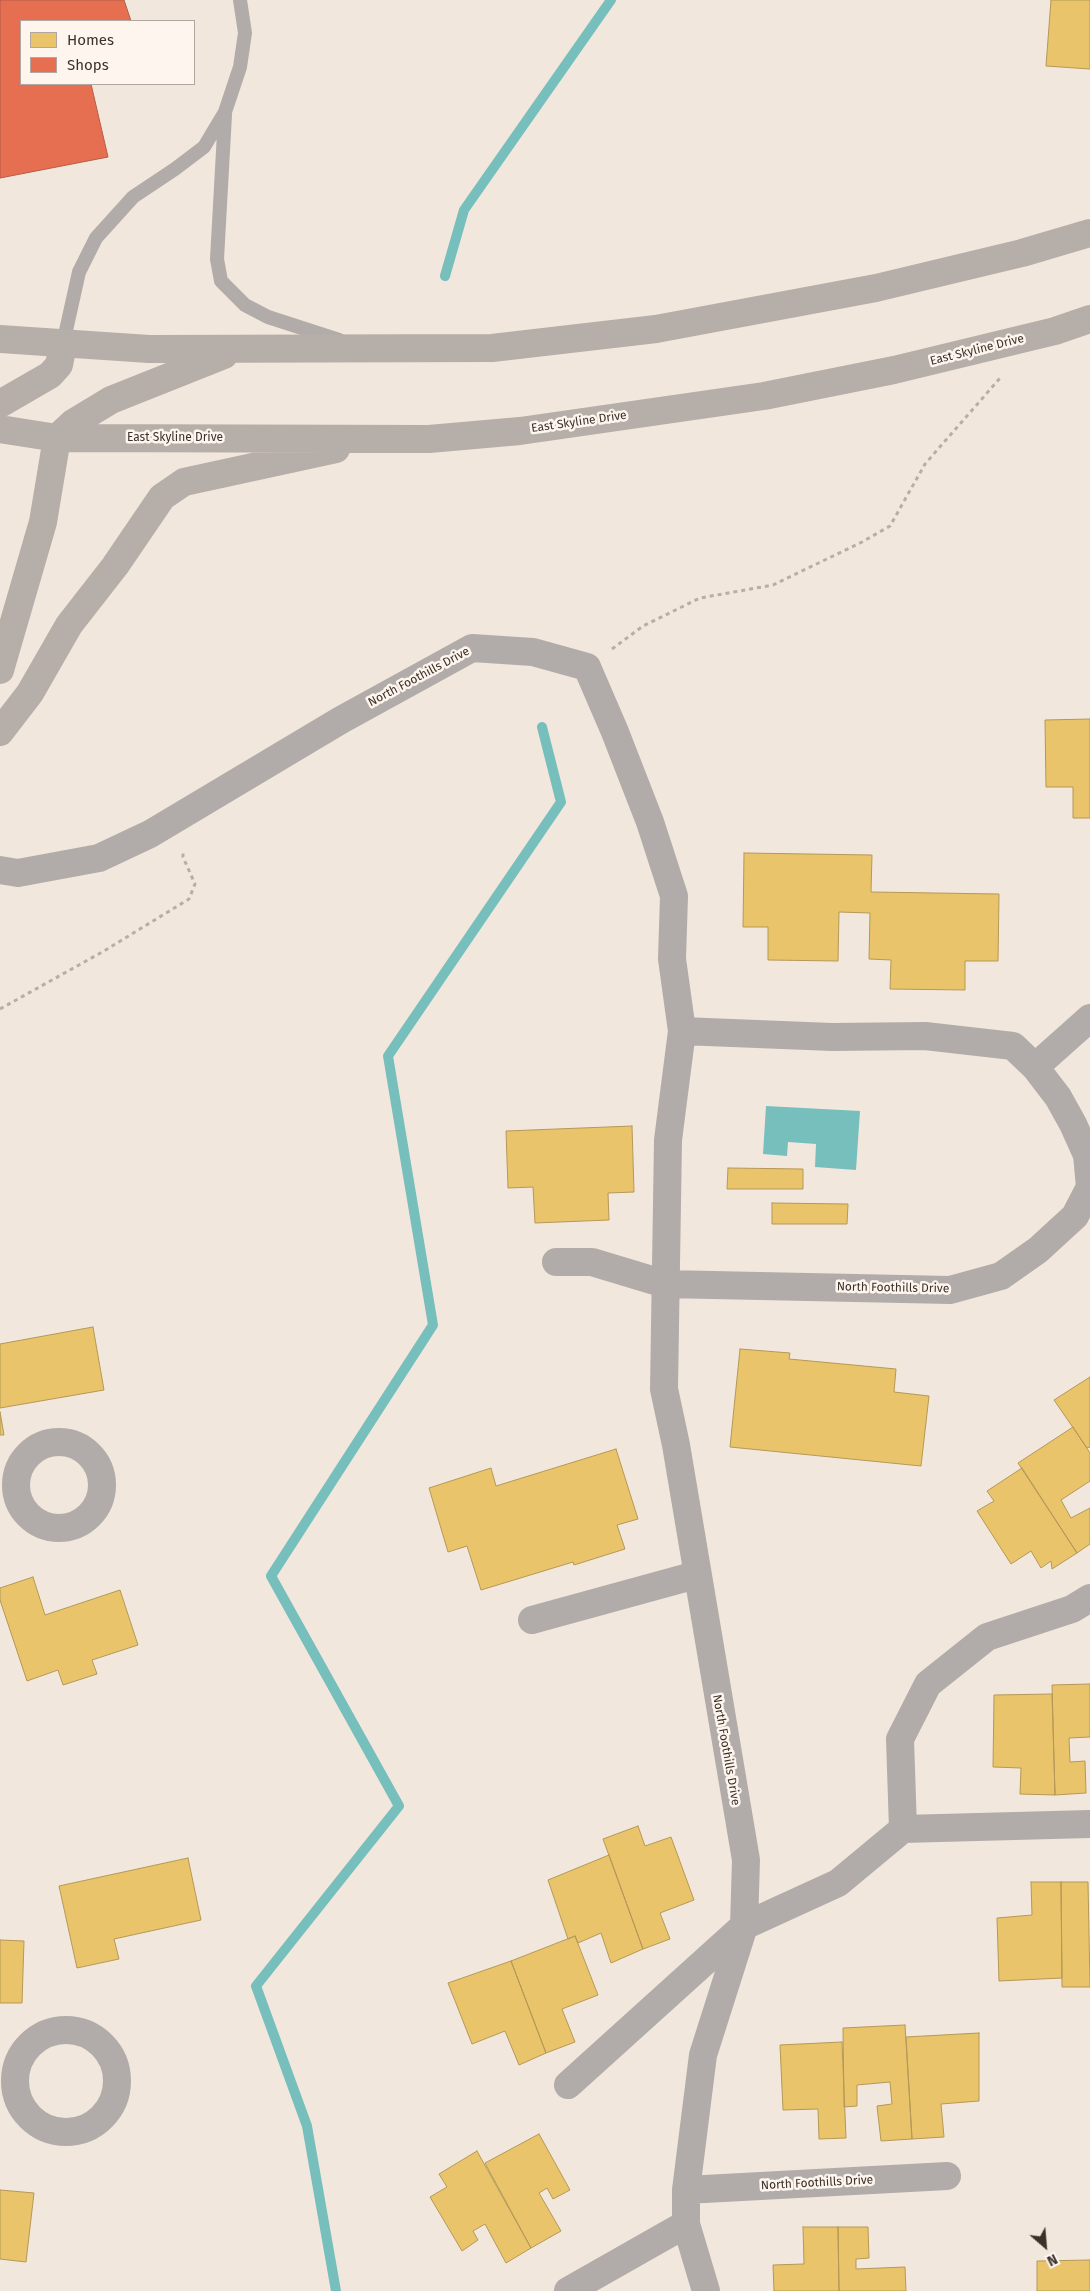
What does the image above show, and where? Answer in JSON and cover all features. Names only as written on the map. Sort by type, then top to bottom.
[{"type":"main road","points":[[0,339],[149,349],[492,348],[656,329],[876,288],[1022,253],[1090,233]]},
{"type":"main road","name":"East Skyline Drive","points":[[0,429],[58,438],[429,439],[520,431],[764,396],[904,368],[1055,331],[1090,319]]},
{"type":"main road","points":[[0,404],[50,375],[59,365],[63,344]]},
{"type":"main road","points":[[0,670],[43,522],[58,438],[73,423],[111,400],[239,349]]},
{"type":"main road","points":[[0,732],[30,693],[69,625],[116,566],[162,497],[184,482],[387,438]]},
{"type":"street","name":"North Foothills Drive","points":[[0,870],[18,873],[99,858],[150,834],[356,711],[472,648],[533,652],[587,667],[650,822],[674,896],[672,959],[682,1031],[668,1140],[664,1389],[676,1445],[696,1575],[746,1860],[744,1926],[703,2055],[686,2190],[686,2224],[706,2291]]},
{"type":"street","points":[[1036,1067],[1090,1018]]},
{"type":"street","name":"North Foothills Drive","points":[[556,1262],[592,1262],[665,1284],[950,1290],[1001,1276],[1044,1245],[1075,1216],[1090,1187],[1087,1155],[1073,1124],[1058,1097],[1036,1067],[1013,1046],[925,1036],[832,1038],[682,1031]]},
{"type":"street","points":[[532,1620],[696,1575]]},
{"type":"street","points":[[903,1829],[900,1739],[928,1684],[987,1637],[1072,1608],[1090,1598]]},
{"type":"street","points":[[568,2085],[744,1926],[838,1883],[903,1829],[1090,1824]]},
{"type":"street","name":"North Foothills Drive","points":[[686,2190],[947,2176]]},
{"type":"street","points":[[568,2291],[686,2224]]},
{"type":"lane","points":[[63,344],[79,272],[96,238],[111,219],[133,197],[175,169],[204,146],[225,112],[240,67],[244,33],[240,0]]},
{"type":"lane","points":[[225,112],[217,259],[221,281],[245,304],[268,317],[365,349]]},
{"type":"path","points":[[587,667],[643,626],[700,598],[773,585],[862,542],[890,526],[925,464],[1007,371]]},
{"type":"path","points":[[0,1009],[104,951],[189,899],[195,884],[183,857],[182,815]]},
{"type":"water","points":[[766,1106],[860,1111],[856,1170],[815,1167],[816,1144],[788,1142],[787,1156],[763,1154]]},
{"type":"building: Homes","points":[[1051,0],[1090,0],[1090,69],[1046,66]]},
{"type":"building: Homes","points":[[1090,719],[1090,818],[1073,818],[1073,787],[1046,787],[1045,720]]},
{"type":"building: Homes","points":[[744,853],[872,855],[871,892],[999,894],[998,961],[965,961],[965,990],[890,989],[891,960],[869,959],[870,913],[839,912],[838,961],[768,960],[768,927],[743,927]]},
{"type":"building: Homes","points":[[632,1126],[634,1192],[608,1193],[609,1220],[535,1223],[533,1187],[508,1188],[506,1131]]},
{"type":"building: Homes","points":[[728,1168],[803,1169],[803,1189],[727,1189]]},
{"type":"building: Homes","points":[[772,1203],[848,1204],[847,1224],[772,1224]]},
{"type":"building: Homes","points":[[93,1327],[104,1390],[0,1408],[0,1344]]},
{"type":"building: Homes","points":[[740,1349],[790,1353],[789,1359],[896,1369],[894,1392],[929,1396],[921,1466],[730,1447]]},
{"type":"building: Homes","points":[[1090,1377],[1090,1447],[1087,1448],[1054,1400]]},
{"type":"building: Homes","points":[[0,1412],[4,1435],[0,1435]]},
{"type":"building: Homes","points":[[1073,1427],[1090,1453],[1090,1481],[1061,1500],[1071,1518],[1090,1508],[1090,1544],[1077,1553],[1018,1463]]},
{"type":"building: Homes","points":[[616,1449],[638,1519],[617,1525],[625,1549],[574,1565],[573,1562],[481,1590],[467,1546],[448,1552],[429,1488],[491,1468],[496,1486]]},
{"type":"building: Homes","points":[[1022,1468],[1077,1553],[1052,1569],[1051,1561],[1041,1568],[1031,1551],[1011,1564],[977,1511],[994,1501],[987,1491]]},
{"type":"building: Homes","points":[[33,1577],[45,1615],[120,1590],[138,1645],[92,1660],[97,1674],[63,1685],[58,1670],[27,1681],[0,1600],[0,1588]]},
{"type":"building: Homes","points":[[1090,1684],[1090,1737],[1069,1738],[1070,1762],[1085,1761],[1086,1793],[1055,1795],[1052,1685]]},
{"type":"building: Homes","points":[[1052,1694],[1055,1795],[1020,1794],[1021,1768],[993,1767],[994,1695]]},
{"type":"building: Homes","points":[[638,1826],[645,1846],[671,1837],[694,1900],[660,1913],[670,1939],[643,1949],[603,1839]]},
{"type":"building: Homes","points":[[609,1855],[643,1949],[611,1963],[601,1933],[578,1943],[575,1936],[568,1939],[548,1880]]},
{"type":"building: Homes","points":[[188,1858],[201,1920],[114,1939],[119,1959],[77,1968],[59,1886]]},
{"type":"building: Homes","points":[[1031,1882],[1061,1882],[1062,1978],[999,1981],[997,1918],[1032,1915]]},
{"type":"building: Homes","points":[[1061,1882],[1088,1882],[1090,1987],[1062,1987]]},
{"type":"building: Homes","points":[[575,1936],[598,1995],[562,2009],[575,2042],[546,2053],[511,1961]]},
{"type":"building: Homes","points":[[0,1940],[24,1941],[22,2003],[0,2003]]},
{"type":"building: Homes","points":[[511,1961],[546,2053],[519,2065],[505,2031],[472,2044],[448,1983]]},
{"type":"building: Homes","points":[[905,2025],[912,2139],[881,2141],[877,2106],[892,2104],[890,2082],[857,2085],[857,2106],[844,2107],[843,2028]]},
{"type":"building: Homes","points":[[979,2033],[979,2101],[941,2104],[944,2137],[912,2139],[906,2037]]},
{"type":"building: Homes","points":[[842,2042],[846,2138],[819,2139],[818,2109],[783,2110],[780,2045]]},
{"type":"building: Homes","points":[[539,2134],[570,2190],[553,2199],[547,2188],[539,2193],[561,2231],[531,2248],[485,2163]]},
{"type":"building: Homes","points":[[477,2151],[531,2248],[506,2263],[485,2224],[473,2231],[478,2240],[462,2251],[430,2197],[447,2187],[439,2174]]},
{"type":"building: Homes","points":[[0,2190],[34,2193],[26,2262],[0,2259]]},
{"type":"building: Homes","points":[[803,2227],[838,2227],[839,2291],[774,2291],[773,2265],[804,2264]]},
{"type":"building: Homes","points":[[838,2227],[868,2227],[869,2258],[856,2259],[856,2269],[905,2267],[906,2291],[839,2291]]},
{"type":"building: Homes","points":[[1090,2260],[1090,2291],[1037,2291],[1037,2261]]},
{"type":"building: Shops","points":[[0,0],[124,0],[131,20],[20,20],[20,85],[91,85],[108,157],[0,178]]},
{"type":"waterway","points":[[445,276],[464,210],[611,0]]},
{"type":"waterway","points":[[336,2291],[307,2126],[256,1986],[399,1806],[271,1576],[433,1325],[388,1056],[561,802],[542,727]]}]
